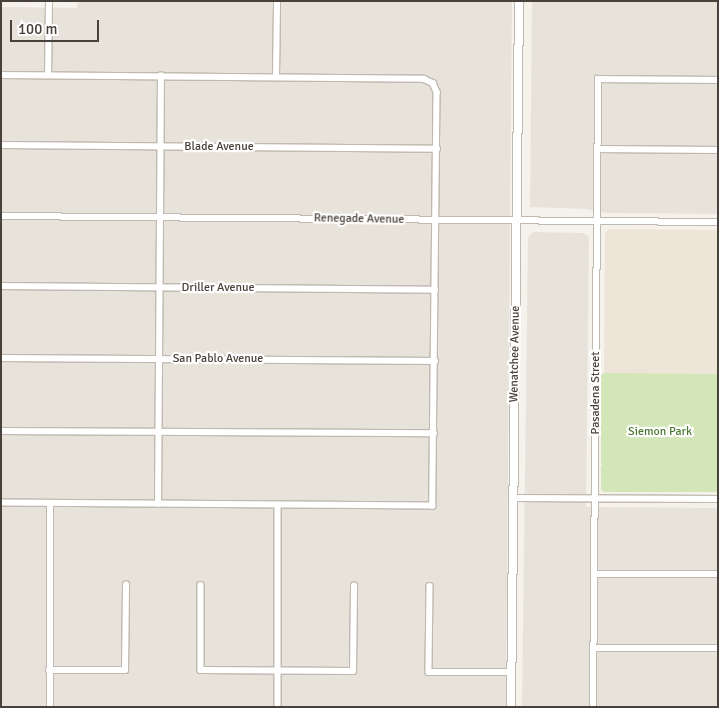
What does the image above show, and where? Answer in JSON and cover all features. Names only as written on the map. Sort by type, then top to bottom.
[{"type":"street","points":[[48,75],[49,1]]},
{"type":"street","points":[[276,77],[277,1]]},
{"type":"street","name":"Wenatchee Avenue","points":[[511,707],[519,1]]},
{"type":"street","points":[[1,75],[424,79],[433,83],[437,92],[433,506],[1,503]]},
{"type":"street","points":[[158,504],[161,76]]},
{"type":"street","name":"Pasadena Street","points":[[594,707],[592,648],[598,79],[718,80]]},
{"type":"street","name":"Blade Avenue","points":[[1,146],[437,149]]},
{"type":"street","points":[[598,149],[718,150]]},
{"type":"street","name":"Renegade Avenue","points":[[1,216],[718,222]]},
{"type":"street","name":"Driller Avenue","points":[[1,286],[435,290]]},
{"type":"street","name":"San Pablo Avenue","points":[[1,358],[435,361]]},
{"type":"street","points":[[1,431],[434,433]]},
{"type":"street","points":[[514,498],[718,499]]},
{"type":"street","points":[[50,504],[50,707]]},
{"type":"street","points":[[278,505],[278,707]]},
{"type":"street","points":[[594,574],[718,574]]},
{"type":"street","points":[[49,670],[125,670],[126,585]]},
{"type":"street","points":[[202,585],[201,670],[277,671],[353,671],[354,586]]},
{"type":"street","points":[[430,586],[429,672],[512,672]]},
{"type":"street","points":[[592,648],[718,648]]},
{"type":"shaded area","points":[[78,1],[512,1],[506,707],[1,707],[1,7],[77,8]]},
{"type":"shaded area","points":[[532,1],[718,1],[718,214],[608,213],[585,209],[530,207]]},
{"type":"shaded area","points":[[609,229],[718,230],[718,374],[603,486],[605,233]]},
{"type":"shaded area","points":[[533,232],[584,233],[589,237],[586,507],[718,508],[718,707],[522,707],[528,237]]},
{"type":"green space","name":"Siemon Park","points":[[604,373],[718,374],[718,492],[605,492],[601,490],[601,466],[603,465],[601,464],[601,419],[603,418],[601,418],[601,375]]}]
